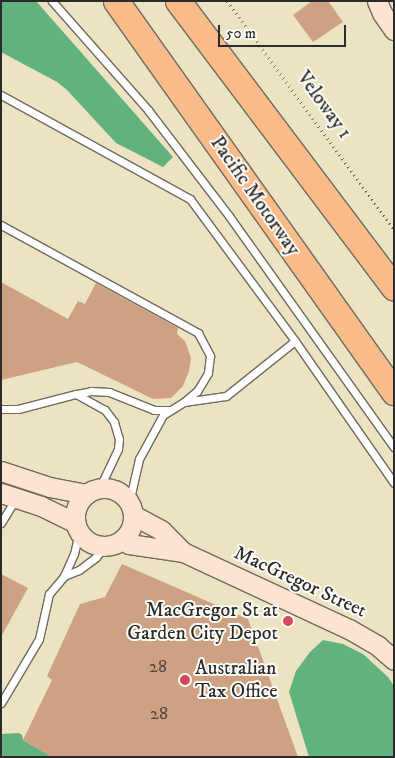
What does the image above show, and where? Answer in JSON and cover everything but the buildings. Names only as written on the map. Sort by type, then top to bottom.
[{"type":"highway","name":"Pacific Motorway","points":[[116,1],[394,392]]},
{"type":"highway","points":[[178,1],[394,288]]},
{"type":"street","points":[[378,1],[382,13],[394,30]]},
{"type":"street","points":[[1,471],[50,487],[116,491],[131,509],[129,533],[123,540],[104,547],[94,546],[77,527],[9,495]]},
{"type":"street","points":[[77,527],[77,506],[92,491]]},
{"type":"street","name":"MacGregor Street","points":[[131,509],[161,530],[183,552]]},
{"type":"street","name":"MacGregor Street","points":[[123,540],[128,544],[183,552],[349,629],[378,646],[394,660]]},
{"type":"lane","points":[[52,1],[148,110],[229,216],[394,446]]},
{"type":"lane","points":[[1,96],[190,199],[295,341],[394,483]]},
{"type":"lane","points":[[1,225],[198,333],[210,356],[208,373],[197,391],[184,402],[163,414],[139,459],[131,509]]},
{"type":"lane","points":[[184,402],[226,396],[295,341]]},
{"type":"lane","points":[[1,409],[18,409],[91,391],[109,392],[154,410],[170,410]]},
{"type":"lane","points":[[76,394],[105,410],[114,422],[118,439],[116,457],[92,491]]},
{"type":"lane","points":[[1,523],[9,495]]},
{"type":"lane","points":[[1,703],[39,639],[49,594],[64,576],[74,554],[77,527]]},
{"type":"lane","points":[[64,576],[80,570],[96,557],[104,547]]},
{"type":"path","name":"Veloway 1","points":[[227,1],[394,229]]},
{"type":"green space","points":[[1,1],[36,1],[173,157],[163,167],[116,143],[67,90],[57,82],[1,52]]},
{"type":"green space","points":[[323,640],[343,644],[363,654],[388,677],[394,686],[394,757],[309,757],[289,692],[296,671],[310,652]]},
{"type":"green space","points":[[19,733],[22,735],[23,740],[52,757],[1,757],[1,734]]},
{"type":"place","name":"MacGregor St at Garden City Depot","points":[[288,621]]},
{"type":"place","name":"Australian Tax Office","points":[[185,680]]}]
